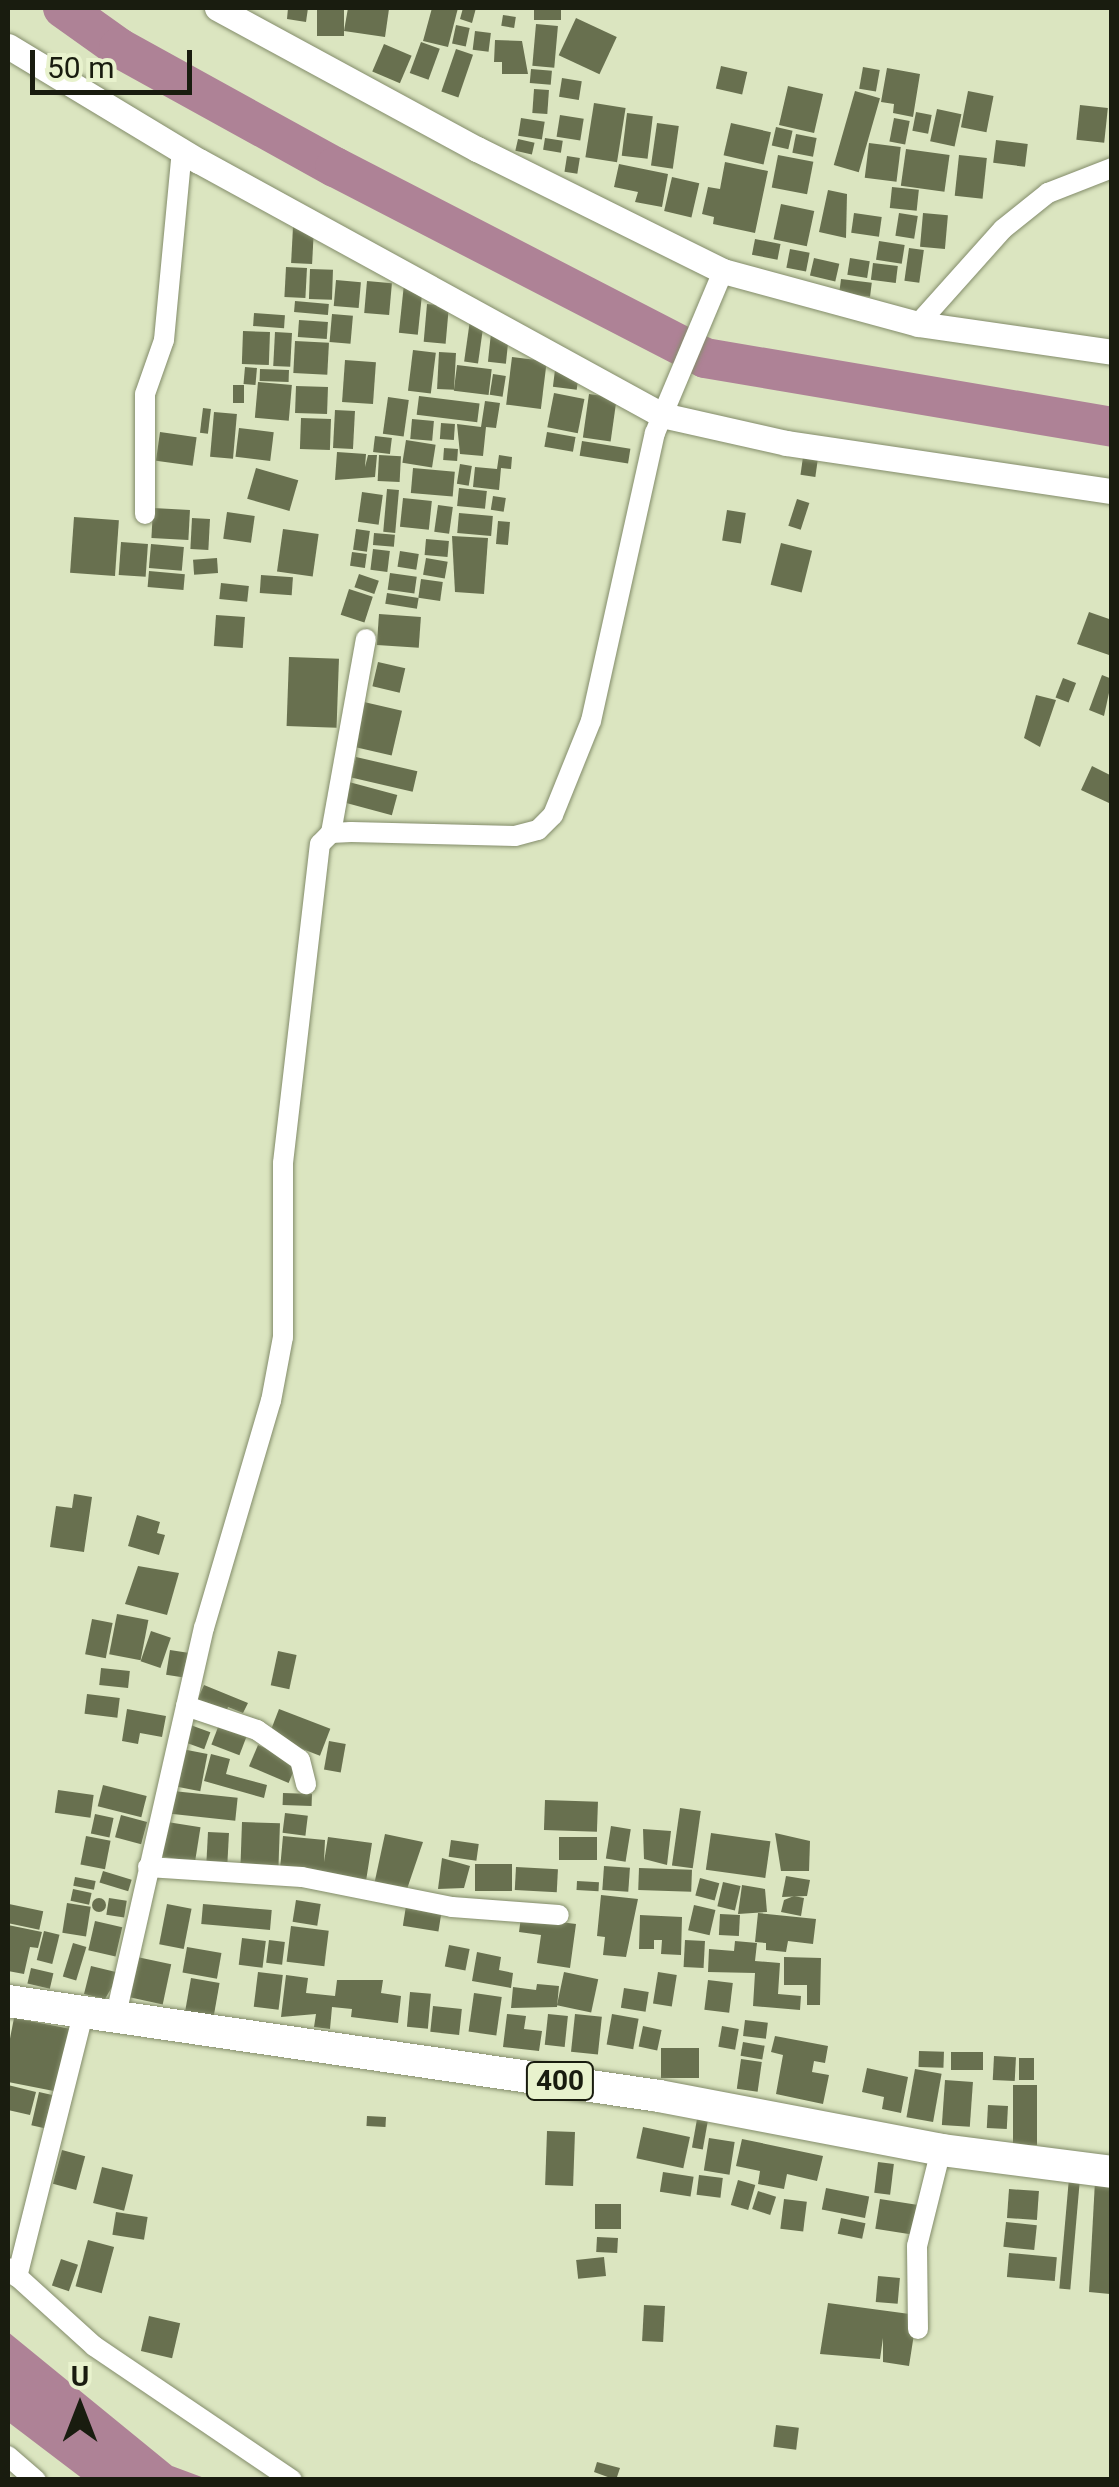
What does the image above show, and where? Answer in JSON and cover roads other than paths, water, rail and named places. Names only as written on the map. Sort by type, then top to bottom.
[{"type":"main road","name":"400","points":[[8,2001],[659,2096],[941,2150],[1112,2172]]},
{"type":"street","points":[[217,8],[721,280],[918,324],[1112,352]]},
{"type":"street","points":[[8,46],[182,149],[666,408],[786,444],[1112,491]]},
{"type":"street","points":[[145,514],[145,394],[164,340],[182,149]]},
{"type":"street","points":[[918,324],[1002,228],[1048,192],[1112,168]]},
{"type":"street","points":[[332,833],[514,836],[538,830],[553,815],[591,721],[666,408],[721,280]]},
{"type":"street","points":[[292,2480],[94,2346],[12,2273],[148,1867],[222,1558],[272,1400],[282,1337],[282,1163],[313,868],[332,833],[366,639]]},
{"type":"street","points":[[186,1706],[257,1730],[300,1760],[306,1784]]},
{"type":"street","points":[[148,1867],[302,1877],[452,1907],[559,1914]]},
{"type":"street","points":[[918,2329],[916,2246],[941,2150]]},
{"type":"street","points":[[8,2456],[36,2480]]},
{"type":"waterway","points":[[63,8],[119,48],[335,167],[705,358],[1112,427]]}]
